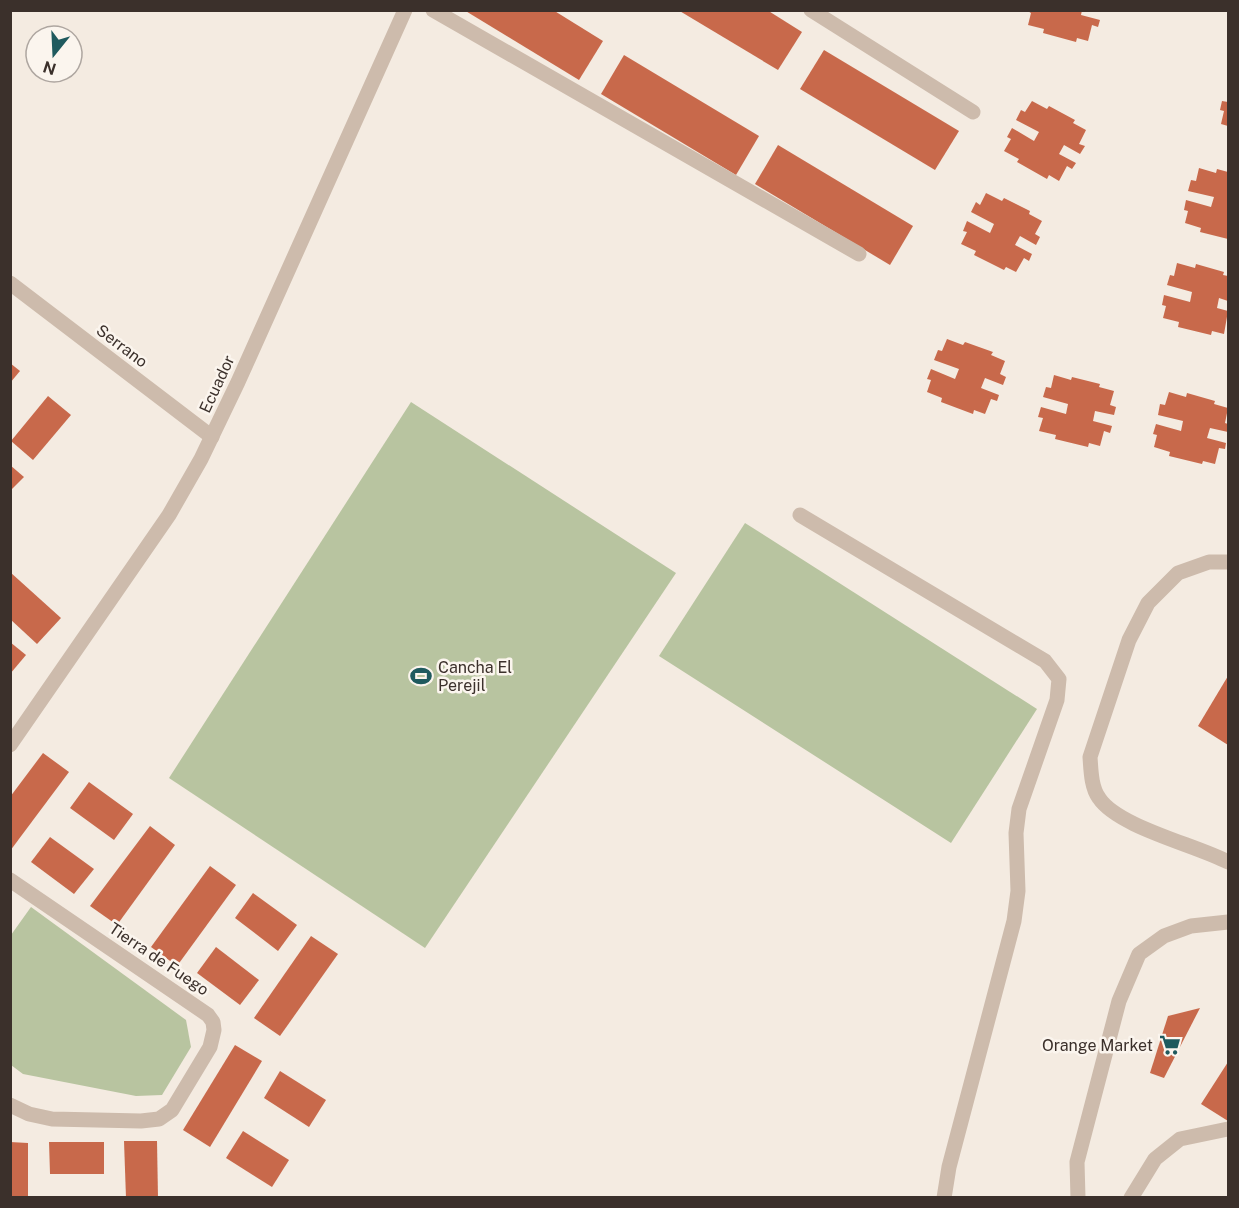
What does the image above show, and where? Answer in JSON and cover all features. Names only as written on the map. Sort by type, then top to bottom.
[{"type":"street","name":"Ecuador","points":[[10,745],[169,514],[212,437],[405,10]]},
{"type":"street","points":[[433,10],[859,254]]},
{"type":"street","points":[[811,10],[973,112]]},
{"type":"street","name":"Serrano","points":[[11,284],[212,437]]},
{"type":"street","points":[[800,515],[1046,661],[1059,678],[1057,700],[1019,809],[1016,833],[1018,891],[1014,921],[949,1167],[944,1197]]},
{"type":"street","points":[[1228,562],[1209,562],[1178,573],[1148,603],[1129,640],[1090,757],[1091,773],[1098,797],[1113,812],[1144,828],[1228,862]]},
{"type":"street","name":"Tierra de Fuego","points":[[10,880],[208,1015],[213,1022],[214,1030],[210,1047],[171,1110],[159,1119],[141,1121],[52,1119],[29,1114],[10,1105]]},
{"type":"street","points":[[1078,1197],[1077,1162],[1119,1000],[1139,954],[1164,936],[1191,926],[1228,922]]},
{"type":"street","points":[[1131,1197],[1155,1159],[1180,1139],[1228,1129]]},
{"type":"green space","name":"Cancha El Perejil","points":[[411,402],[676,573],[425,948],[169,778]]},
{"type":"green space","points":[[745,523],[1037,709],[951,843],[659,656]]},
{"type":"green space","points":[[31,907],[186,1020],[191,1047],[162,1095],[136,1096],[23,1074],[11,1065],[11,935]]},
{"type":"building","points":[[464,10],[553,10],[603,41],[579,80]]},
{"type":"building","points":[[678,10],[767,10],[802,32],[778,70]]},
{"type":"building","points":[[1026,10],[1082,10],[1081,15],[1100,20],[1098,27],[1092,25],[1088,41],[1077,38],[1076,42],[1043,33],[1044,29],[1028,25],[1031,13]]},
{"type":"building","points":[[824,50],[959,131],[935,170],[800,89]]},
{"type":"building","points":[[624,55],[759,136],[736,175],[601,94]]},
{"type":"building","points":[[1032,101],[1047,109],[1049,106],[1075,120],[1073,123],[1086,130],[1079,144],[1085,146],[1080,154],[1064,145],[1059,154],[1076,163],[1072,169],[1067,166],[1059,181],[1049,175],[1047,179],[1017,162],[1019,159],[1004,151],[1011,139],[1007,137],[1012,128],[1034,141],[1039,132],[1016,120],[1021,110],[1025,112]]},
{"type":"building","points":[[1222,101],[1228,102],[1228,126],[1221,124],[1224,111],[1220,110]]},
{"type":"building","points":[[778,145],[913,226],[890,265],[755,184]]},
{"type":"building","points":[[1199,168],[1216,173],[1217,169],[1228,172],[1228,239],[1200,232],[1201,228],[1185,223],[1188,211],[1184,210],[1186,200],[1211,207],[1214,197],[1188,191],[1191,180],[1196,181]]},
{"type":"building","points":[[986,193],[1002,201],[1004,198],[1030,211],[1029,214],[1042,221],[1035,234],[1040,237],[1036,245],[1020,236],[1015,245],[1032,254],[1029,261],[1024,258],[1016,272],[1006,267],[1004,270],[974,255],[976,251],[961,244],[967,232],[963,231],[967,221],[990,233],[994,224],[971,212],[976,202],[980,205]]},
{"type":"building","points":[[1177,263],[1195,268],[1196,264],[1224,272],[1223,275],[1228,276],[1228,301],[1219,298],[1217,308],[1228,311],[1224,334],[1212,331],[1211,335],[1178,327],[1179,322],[1163,318],[1166,306],[1162,305],[1164,295],[1190,302],[1192,292],[1167,285],[1170,275],[1174,276]]},
{"type":"building","points":[[947,339],[963,345],[965,342],[993,352],[991,355],[1005,361],[1000,374],[1006,377],[1003,385],[985,378],[981,388],[999,395],[997,401],[991,399],[985,414],[974,410],[973,414],[941,402],[942,398],[927,392],[931,380],[927,379],[931,369],[955,379],[959,369],[934,360],[938,350],[942,351]]},
{"type":"building","points":[[10,363],[20,371],[10,383]]},
{"type":"building","points":[[1054,375],[1100,384],[1099,387],[1114,391],[1110,405],[1116,407],[1114,415],[1095,411],[1093,421],[1112,426],[1110,433],[1104,431],[1100,446],[1089,443],[1088,447],[1055,439],[1056,435],[1039,431],[1043,418],[1038,417],[1041,407],[1066,414],[1068,404],[1043,397],[1046,387],[1051,388]]},
{"type":"building","points":[[1169,392],[1186,397],[1187,393],[1215,401],[1214,404],[1228,408],[1225,423],[1228,424],[1228,432],[1210,428],[1207,438],[1226,443],[1225,449],[1219,448],[1215,464],[1203,461],[1202,464],[1169,456],[1170,452],[1154,447],[1157,435],[1153,434],[1156,424],[1181,431],[1183,421],[1158,415],[1160,404],[1165,405]]},
{"type":"building","points":[[48,396],[71,415],[33,460],[11,441]]},
{"type":"building","points":[[10,465],[24,477],[10,491]]},
{"type":"building","points":[[10,572],[61,618],[37,644],[10,619]]},
{"type":"building","points":[[10,642],[26,655],[10,674]]},
{"type":"building","points":[[1228,676],[1228,745],[1198,726]]},
{"type":"building","points":[[43,753],[69,772],[10,851],[10,797]]},
{"type":"building","points":[[89,782],[133,814],[114,840],[70,808]]},
{"type":"building","points":[[150,826],[175,845],[117,925],[90,906]]},
{"type":"building","points":[[50,837],[94,869],[74,894],[31,862]]},
{"type":"building","points":[[210,866],[236,885],[177,966],[151,947]]},
{"type":"building","points":[[253,893],[297,925],[278,951],[235,918]]},
{"type":"building","points":[[311,936],[338,954],[280,1036],[254,1018]]},
{"type":"building","points":[[216,947],[259,980],[240,1005],[197,973]]},
{"type":"building","name":"Orange Market","points":[[1200,1008],[1164,1078],[1150,1073],[1168,1016]]},
{"type":"building","points":[[235,1045],[262,1061],[210,1147],[183,1130]]},
{"type":"building","points":[[1228,1062],[1228,1121],[1201,1104]]},
{"type":"building","points":[[280,1071],[326,1100],[309,1127],[264,1098]]},
{"type":"building","points":[[243,1131],[289,1160],[272,1187],[226,1158]]},
{"type":"building","points":[[124,1141],[157,1141],[158,1198],[126,1198]]},
{"type":"building","points":[[10,1142],[28,1143],[28,1198],[10,1198]]},
{"type":"building","points":[[49,1142],[104,1142],[104,1174],[50,1174]]},
{"type":"place","name":"Cancha El Perejil","points":[[421,676]]},
{"type":"place","name":"Orange Market","points":[[1170,1045]]}]
